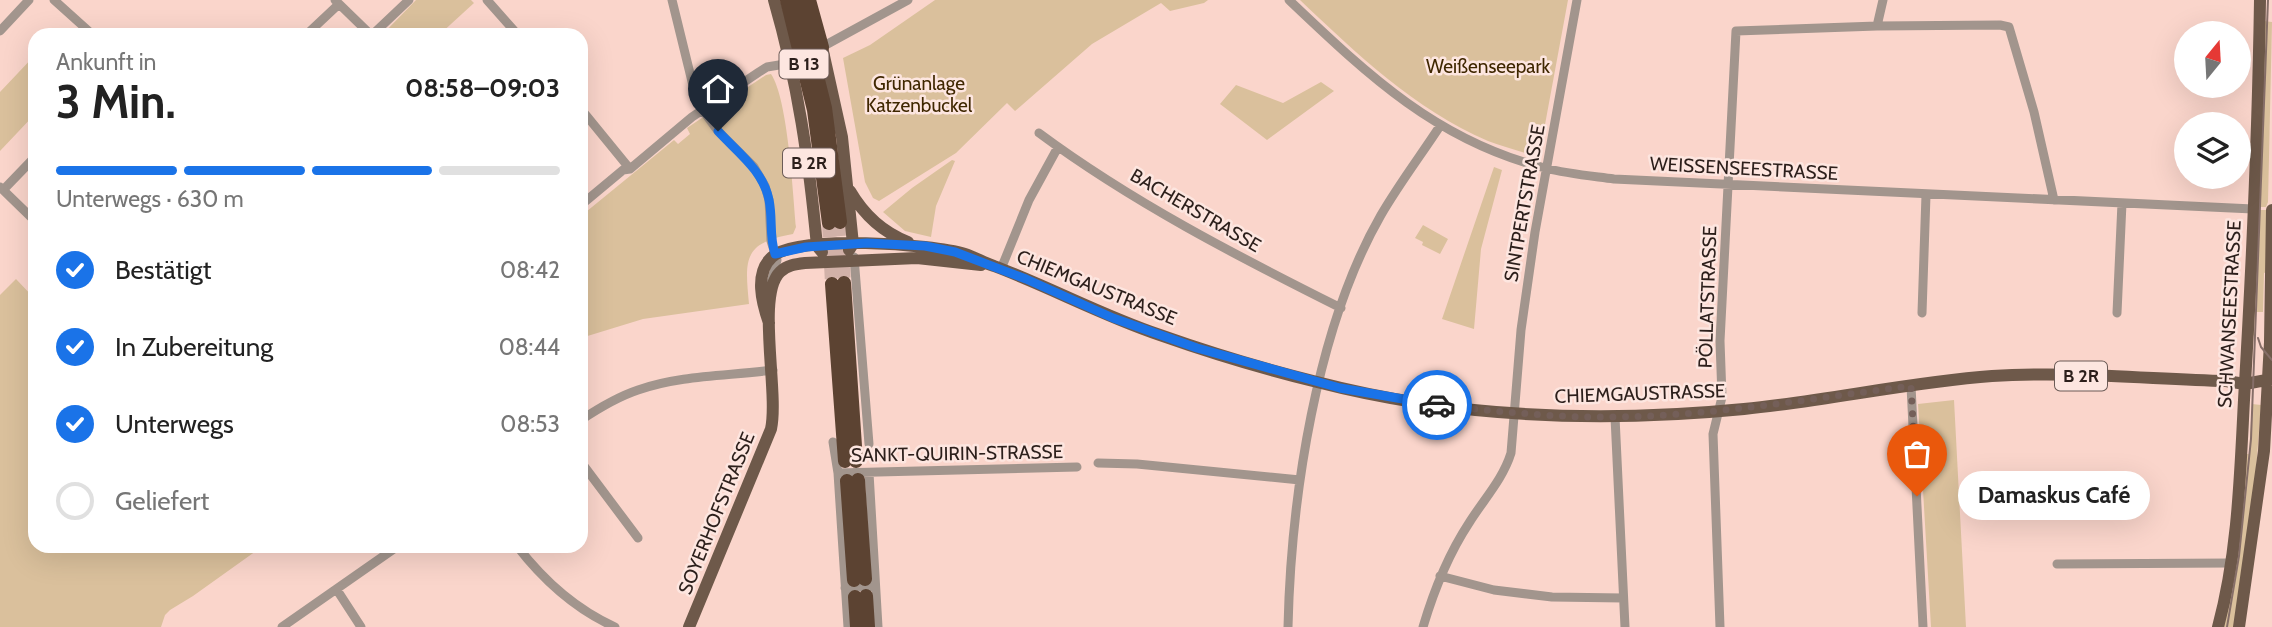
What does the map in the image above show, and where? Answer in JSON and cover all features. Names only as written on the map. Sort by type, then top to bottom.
[{"type":"highway","name":"B 13","points":[[787,0],[814,110],[834,223],[825,108],[798,0]]},
{"type":"highway","name":"B 2R","points":[[809,0],[822,47]]},
{"type":"highway","points":[[838,284],[860,588],[868,627]]},
{"type":"highway","points":[[857,627],[860,588]]},
{"type":"main road","name":"B 2R","points":[[774,0],[790,63],[809,163],[817,246]]},
{"type":"main road","name":"SCHWANSEESTRASSE","points":[[2218,627],[2231,563],[2241,481],[2262,1]]},
{"type":"main road","name":"B 2R","points":[[822,47],[835,102],[848,187],[859,206],[879,227],[900,239],[925,246]]},
{"type":"main road","points":[[817,246],[836,261],[853,244],[848,187]]},
{"type":"main road","name":"SCHWANSEESTRASSE","points":[[2239,627],[2264,452],[2270,379],[2272,210]]},
{"type":"main road","name":"CHIEMGAUSTRASSE","points":[[775,254],[784,250],[853,244],[925,246],[967,255],[1157,335],[1320,383],[1434,404],[1515,414],[1615,417],[1719,411],[2011,375],[2226,381],[2270,379]]},
{"type":"main road","points":[[769,323],[762,306],[762,278],[768,262],[775,254]]},
{"type":"main road","name":"CHIEMGAUSTRASSE","points":[[771,286],[780,272],[792,265],[836,261],[917,258],[997,267]]},
{"type":"main road","points":[[769,323],[771,286]]},
{"type":"main road","name":"SOYERHOFSTRASSE","points":[[689,627],[768,439],[774,413],[769,323]]},
{"type":"main road","name":"CHIEMGAUSTRASSE","points":[[2246,379],[2271,361]]},
{"type":"street","points":[[0,31],[29,0]]},
{"type":"street","points":[[54,0],[85,28]]},
{"type":"street","points":[[379,28],[409,0]]},
{"type":"street","points":[[487,0],[512,28]]},
{"type":"street","points":[[672,0],[694,93],[702,111],[760,176],[769,200],[770,235],[777,260],[771,286]]},
{"type":"street","points":[[822,47],[908,0]]},
{"type":"street","name":"WEISSENSEESTRASSE","points":[[1289,0],[1367,74],[1440,126],[1475,144],[1547,169],[1614,179],[2253,209]]},
{"type":"street","name":"SINTPERTSTRASSE","points":[[1423,627],[1440,576],[1465,530],[1506,468],[1513,444],[1521,330],[1577,0]]},
{"type":"street","points":[[1883,0],[1877,26],[2009,27],[2034,113],[2054,200]]},
{"type":"street","points":[[313,28],[337,2],[364,28]]},
{"type":"street","name":"PÖLLATSTRASSE","points":[[1720,627],[1713,434],[1722,397],[1720,341],[1736,31],[1877,26]]},
{"type":"street","points":[[588,199],[702,111],[767,67],[790,63]]},
{"type":"street","points":[[588,118],[630,169]]},
{"type":"street","points":[[1288,627],[1300,480],[1320,383],[1341,308],[1381,215],[1440,126]]},
{"type":"street","name":"BACHERSTRASSE","points":[[1040,133],[1166,215],[1341,308]]},
{"type":"street","points":[[997,267],[1058,147]]},
{"type":"street","points":[[28,164],[2,189],[28,214]]},
{"type":"street","points":[[1922,313],[1926,195]]},
{"type":"street","points":[[2117,313],[2122,203]]},
{"type":"street","points":[[853,244],[869,444]]},
{"type":"street","points":[[588,416],[619,397],[650,386],[678,380],[773,370]]},
{"type":"street","points":[[1911,386],[1923,627]]},
{"type":"street","points":[[1615,417],[1625,627]]},
{"type":"street","points":[[833,442],[852,472],[860,588],[878,627]]},
{"type":"street","points":[[1098,463],[1137,464],[1300,480]]},
{"type":"street","name":"SANKT-QUIRIN-STRASSE","points":[[852,472],[1077,467]]},
{"type":"street","points":[[588,471],[638,538]]},
{"type":"street","points":[[282,627],[388,553]]},
{"type":"street","points":[[523,553],[561,594],[594,618],[615,627]]},
{"type":"street","points":[[2057,564],[2231,563]]},
{"type":"street","points":[[1440,576],[1494,590],[1552,597],[1623,598]]},
{"type":"street","points":[[848,627],[860,588]]},
{"type":"street","points":[[337,590],[361,627]]},
{"type":"street","points":[[587,627],[594,618]]},
{"type":"green space","points":[[416,0],[471,0],[474,3],[447,28],[389,28]]},
{"type":"green space","name":"Grünanlage Katzenbuckel","points":[[935,0],[1208,0],[1170,11],[1161,3],[1092,44],[1015,111],[1007,103],[956,153],[879,201],[873,198],[865,182],[843,58],[870,45]]},
{"type":"green space","name":"Weißenseepark","points":[[1300,0],[1568,0],[1539,157],[1488,141],[1435,113],[1365,60]]},
{"type":"green space","points":[[2263,21],[2272,22],[2268,202],[2266,207],[2257,207]]},
{"type":"green space","points":[[28,62],[28,121],[0,151],[0,92]]},
{"type":"green space","points":[[771,74],[782,104],[796,227],[793,234],[764,243],[750,256],[747,276],[749,304],[643,319],[588,336],[588,210],[674,140],[678,144],[690,134],[687,128]]},
{"type":"green space","points":[[1321,82],[1334,91],[1267,140],[1220,104],[1236,85],[1283,103]]},
{"type":"green space","points":[[952,160],[955,161],[936,206],[931,237],[905,231],[883,212],[912,188]]},
{"type":"green space","points":[[1494,167],[1502,170],[1481,249],[1474,329],[1442,319]]},
{"type":"green space","points":[[2259,210],[2268,210],[2267,272],[2264,273],[2263,312],[2255,312],[2252,336]]},
{"type":"green space","points":[[1423,225],[1448,239],[1440,254],[1422,245],[1423,242],[1415,238]]},
{"type":"green space","points":[[16,279],[28,292],[28,553],[253,553],[170,610],[161,627],[0,627],[0,295]]},
{"type":"green space","points":[[1954,400],[1966,627],[1931,627],[1918,404]]},
{"type":"green space","points":[[2252,404],[2261,405],[2255,483],[2235,627],[2222,627],[2246,454],[2249,454]]},
{"type":"tunnel","points":[[840,222],[844,283]]},
{"type":"tunnel","points":[[829,223],[832,284]]},
{"type":"tram line","points":[[2227,627],[2239,556],[2251,439],[2268,0]]},
{"type":"tram line","points":[[2258,338],[2261,347],[2272,360]]},
{"type":"way so far","points":[[1437,405],[1515,414],[1615,417],[1746,408],[1911,386],[1917,496]]},
{"type":"place","name":"Damaskus Café","points":[[1917,496]]},
{"type":"route","points":[[718,131],[754,167],[765,186],[769,200],[770,235],[775,254],[806,247],[867,243],[925,246],[955,252],[1026,279],[1113,318],[1197,348],[1340,388],[1437,405]]}]
